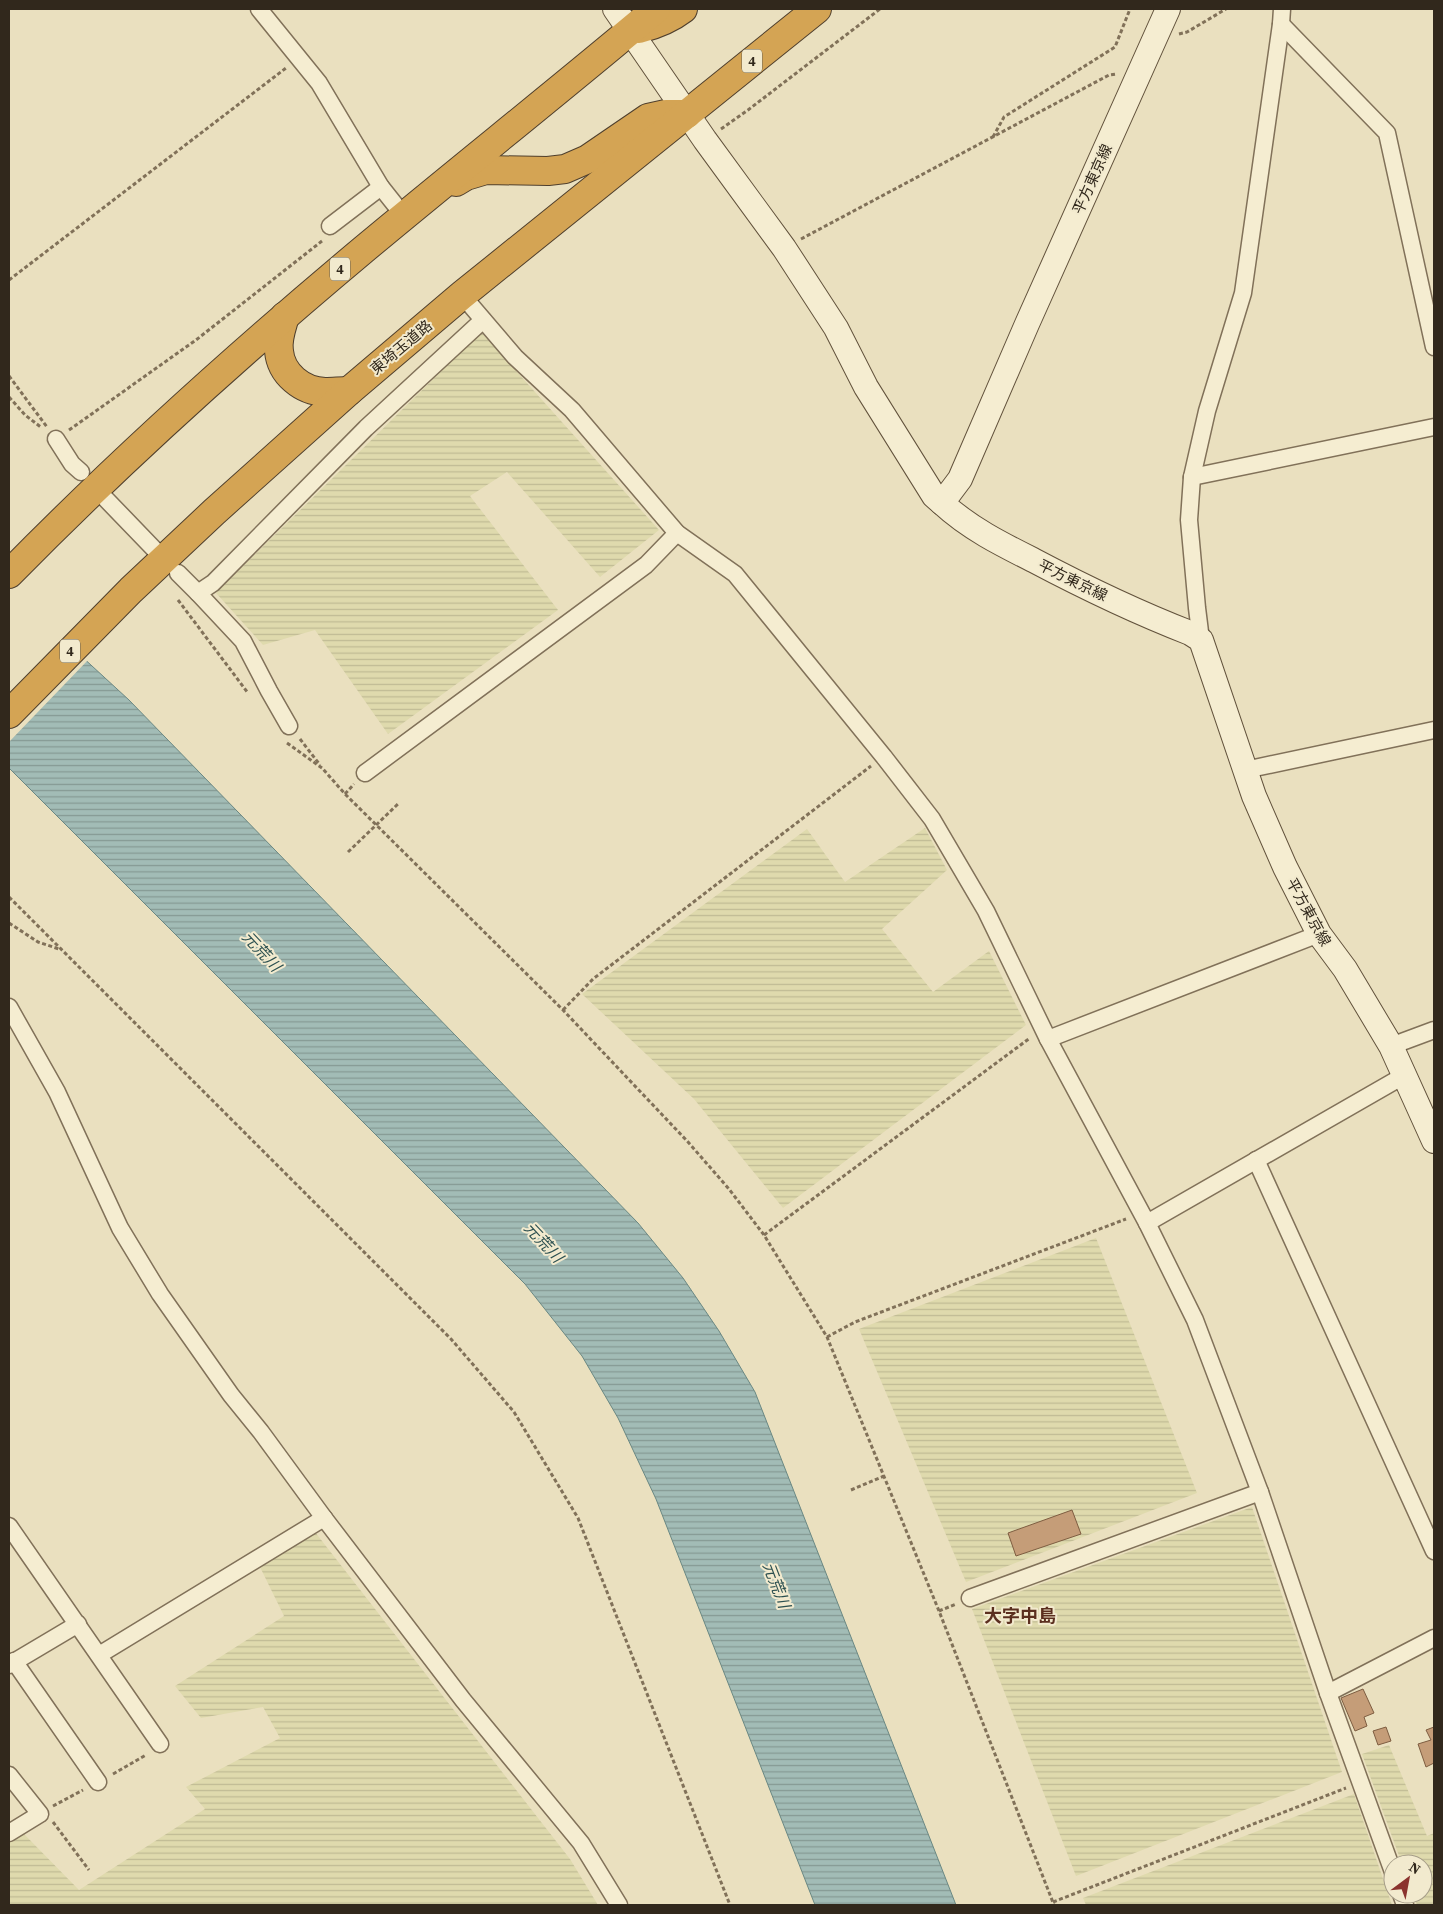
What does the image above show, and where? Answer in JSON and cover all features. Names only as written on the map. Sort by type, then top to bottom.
[{"type":"highway","name":"4","points":[[9,574],[61,520],[205,386],[404,216],[656,9]]},
{"type":"highway","name":"4","points":[[630,31],[673,17],[683,9]]},
{"type":"highway","name":"東埼玉道路","points":[[9,714],[131,590],[214,512],[349,391],[462,294],[817,9]]},
{"type":"highway","name":"4","points":[[427,197],[466,176],[486,170],[548,171],[565,169],[588,159],[648,118],[666,114],[687,114]]},
{"type":"highway","points":[[286,316],[279,336],[278,351],[283,368],[299,384],[310,388],[324,392],[349,391]]},
{"type":"main road","points":[[614,9],[705,140],[784,248],[836,328],[866,387],[895,434],[934,496],[942,503]]},
{"type":"main road","name":"平方東京線","points":[[1168,9],[960,479],[942,503],[959,519],[1073,582],[1190,633],[1201,640],[1254,796],[1304,906],[1319,934],[1349,976],[1391,1046],[1434,1141]]},
{"type":"street","points":[[259,9],[319,83],[381,187],[404,216]]},
{"type":"street","points":[[1282,16],[1387,133],[1434,347]]},
{"type":"street","points":[[1201,640],[1189,520],[1192,477],[1207,411],[1243,293],[1282,16]]},
{"type":"street","points":[[330,226],[381,187]]},
{"type":"street","points":[[462,294],[515,357],[572,410],[677,533],[735,574],[884,757],[932,820],[986,911],[1045,1034],[1144,1218],[1195,1320],[1260,1492],[1328,1693],[1386,1854]]},
{"type":"street","points":[[198,593],[214,583],[366,428],[484,320]]},
{"type":"street","points":[[1192,477],[1434,427]]},
{"type":"street","points":[[56,440],[72,464],[81,472]]},
{"type":"street","points":[[101,494],[155,550]]},
{"type":"street","points":[[365,773],[646,565],[677,533]]},
{"type":"street","points":[[178,573],[243,641],[269,691],[285,731]]},
{"type":"street","points":[[1245,770],[1434,730]]},
{"type":"street","points":[[1045,1034],[1319,934]]},
{"type":"street","points":[[9,1007],[57,1092],[120,1228],[160,1294],[231,1395],[262,1432],[324,1518],[463,1700],[581,1843],[619,1905]]},
{"type":"street","points":[[1391,1046],[1434,1030]]},
{"type":"street","points":[[1144,1218],[1256,1160],[1405,1074]]},
{"type":"street","points":[[1256,1160],[1434,1551]]},
{"type":"street","points":[[970,1598],[1260,1492]]},
{"type":"street","points":[[99,1655],[324,1518]]},
{"type":"street","points":[[9,1526],[160,1744]]},
{"type":"street","points":[[78,1624],[11,1663],[98,1782]]},
{"type":"street","points":[[1328,1693],[1434,1638]]},
{"type":"street","points":[[9,1775],[40,1814],[9,1833]]},
{"type":"path","points":[[705,140],[748,110],[880,9]]},
{"type":"path","points":[[992,138],[1004,117],[1115,47],[1130,9]]},
{"type":"path","points":[[1158,31],[1171,36],[1187,32],[1226,9]]},
{"type":"path","points":[[9,280],[299,58]]},
{"type":"path","points":[[784,248],[1109,75],[1118,73],[1136,79]]},
{"type":"path","points":[[56,440],[196,340],[332,233],[330,226]]},
{"type":"path","points":[[9,376],[56,440]]},
{"type":"path","points":[[9,397],[25,415],[56,440]]},
{"type":"path","points":[[174,595],[251,696]]},
{"type":"path","points":[[285,731],[287,743],[322,768]]},
{"type":"path","points":[[285,731],[345,794],[563,1010],[688,1142],[729,1189],[764,1235],[826,1337],[939,1611],[1054,1904],[1360,1782]]},
{"type":"path","points":[[563,1010],[593,979],[884,757]]},
{"type":"path","points":[[348,852],[399,803]]},
{"type":"path","points":[[9,897],[451,1339],[514,1412],[578,1518],[730,1905]]},
{"type":"path","points":[[9,923],[38,942],[62,950]]},
{"type":"path","points":[[764,1235],[789,1215],[1045,1034]]},
{"type":"path","points":[[826,1337],[855,1322],[1144,1218]]},
{"type":"path","points":[[851,1490],[884,1476]]},
{"type":"path","points":[[50,1818],[89,1870]]},
{"type":"shaded area","points":[[481,332],[659,530],[600,577],[507,472],[470,496],[558,610],[388,734],[315,630],[263,645],[216,593]]},
{"type":"shaded area","points":[[925,828],[947,870],[882,929],[933,992],[989,951],[1026,1025],[783,1208],[694,1099],[582,994],[807,829],[845,882]]},
{"type":"shaded area","points":[[1096,1238],[1197,1493],[966,1582],[859,1329]]},
{"type":"shaded area","points":[[1252,1507],[1342,1772],[1076,1876],[972,1609]]},
{"type":"shaded area","points":[[315,1532],[570,1859],[598,1905],[9,1905],[9,1843],[24,1834],[79,1890],[205,1809],[186,1787],[280,1738],[263,1707],[201,1718],[175,1686],[284,1616],[259,1565]]},
{"type":"shaded area","points":[[1389,1745],[1427,1836],[1434,1833],[1434,1905],[1417,1904],[1433,1904],[1433,1854],[1398,1854],[1362,1754]]},
{"type":"shaded area","points":[[1354,1794],[1383,1879],[1383,1904],[1392,1905],[1086,1905],[1083,1898]]},
{"type":"water","name":"元荒川","points":[[9,582],[42,620],[129,700],[638,1223],[683,1278],[719,1331],[755,1392],[956,1905],[815,1905],[656,1499],[618,1418],[582,1356],[525,1284],[9,768]]},
{"type":"pier","points":[[9,580],[44,619],[88,660],[9,742]]},
{"type":"building","points":[[1072,1510],[1081,1534],[1016,1556],[1008,1533]]},
{"type":"building","points":[[1363,1689],[1374,1713],[1364,1717],[1367,1726],[1355,1731],[1341,1698]]},
{"type":"building","points":[[1386,1727],[1391,1741],[1378,1745],[1373,1731]]},
{"type":"building","points":[[1434,1727],[1434,1763],[1426,1767],[1418,1744],[1431,1740],[1426,1730]]},
{"type":"district","name":"大字中島","points":[[1020,1615]]}]
